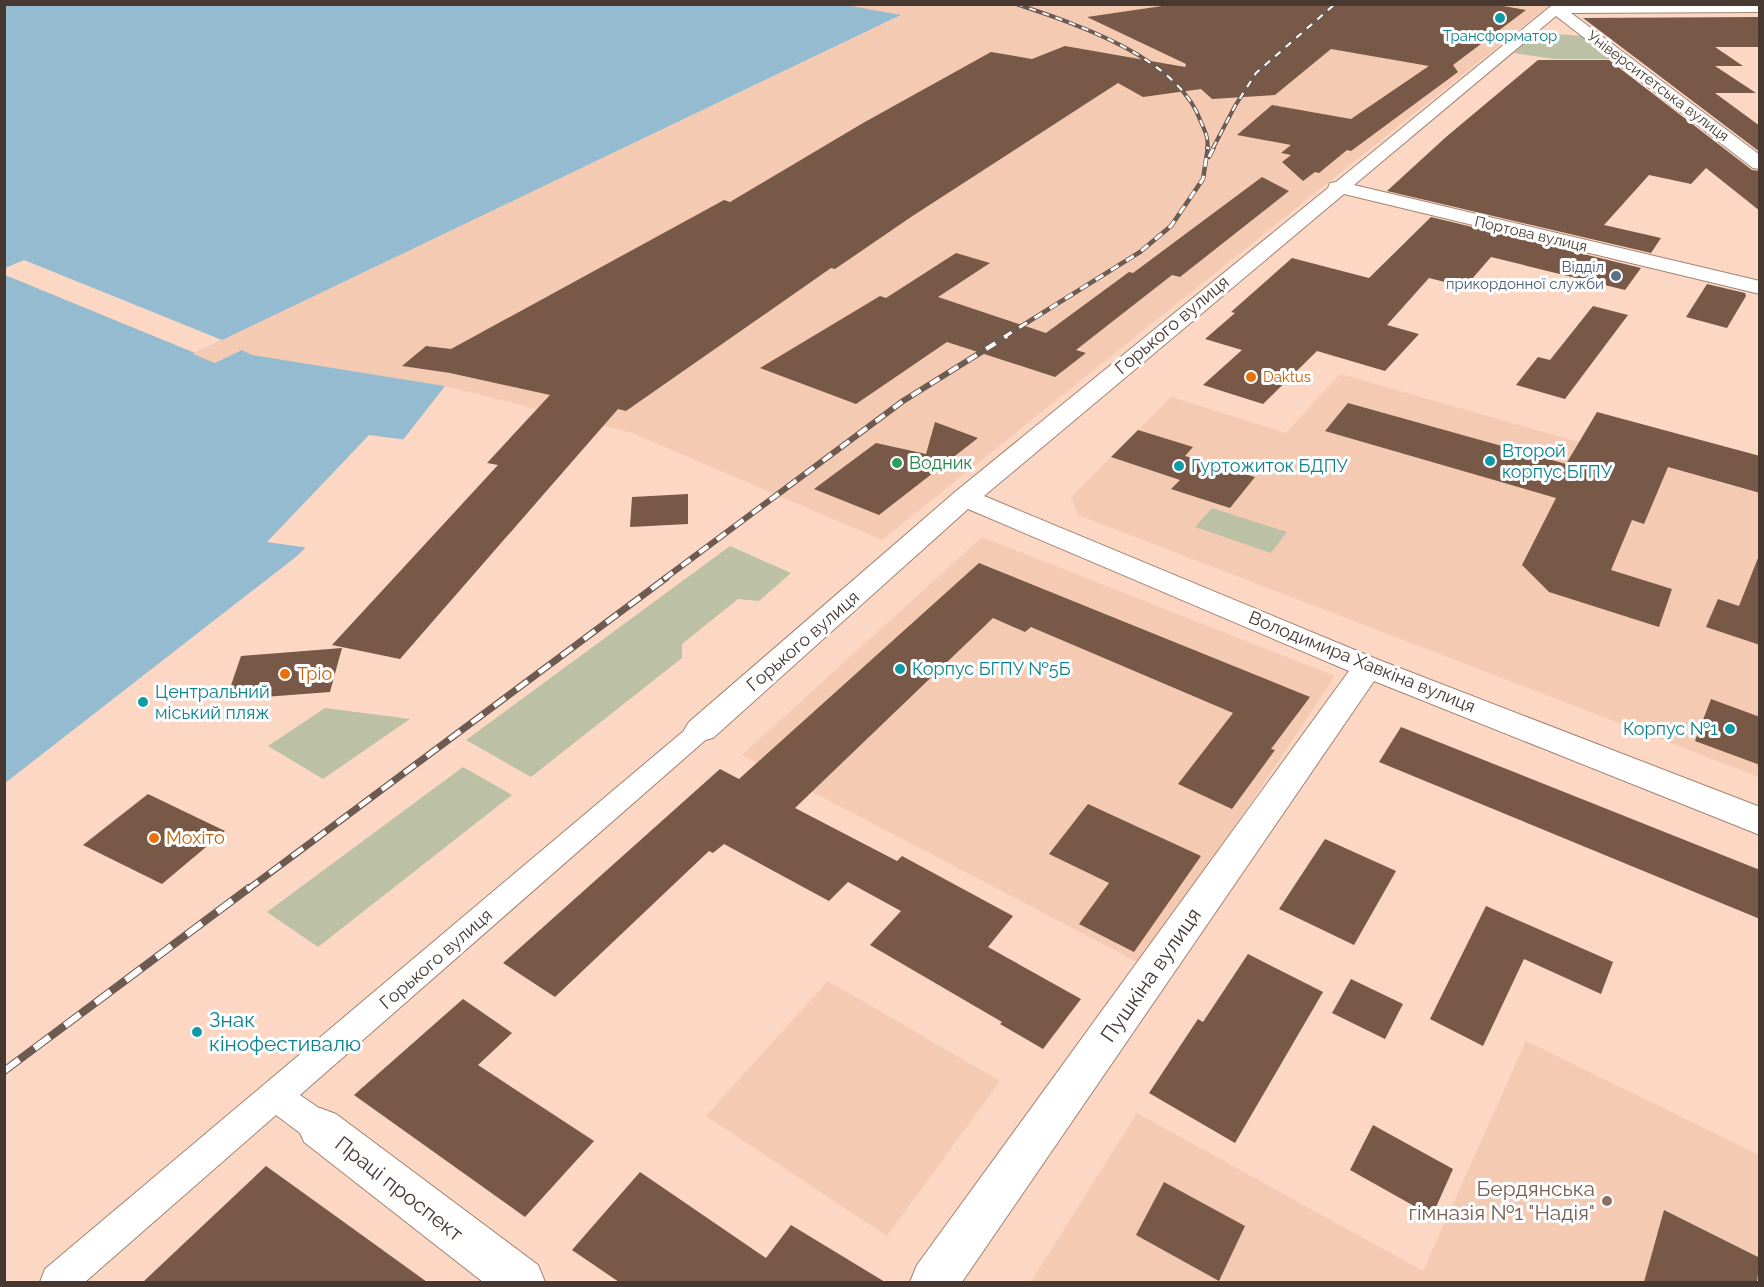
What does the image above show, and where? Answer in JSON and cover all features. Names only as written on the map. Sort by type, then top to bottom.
[{"type":"street","points":[[1556,9],[1760,8]]},
{"type":"street","name":"Університетська вулиця","points":[[1556,9],[1760,164]]},
{"type":"street","name":"Горького вулиця","points":[[58,1282],[701,730],[965,498],[1556,9]]},
{"type":"street","name":"Портова вулиця","points":[[1337,188],[1760,288]]},
{"type":"street","name":"Володимира Хавкіна вулиця","points":[[965,498],[1368,666],[1760,822]]},
{"type":"street","name":"Пушкіна вулиця","points":[[934,1282],[1368,666]]},
{"type":"street","name":"Праці проспект","points":[[276,1097],[521,1282]]},
{"type":"shaded area","points":[[840,5],[1759,5],[1547,7],[882,540],[632,433],[445,386],[252,355],[242,350],[215,363],[192,354],[900,16]]},
{"type":"shaded area","points":[[1340,374],[1754,492],[1759,486],[1759,777],[1078,515],[1071,497],[1171,397],[1286,433]]},
{"type":"shaded area","points":[[982,537],[1335,676],[1143,965],[742,755]]},
{"type":"shaded area","points":[[828,981],[1000,1081],[887,1236],[706,1116]]},
{"type":"shaded area","name":"Бердянська гімназія №1 \"Надія\"","points":[[1526,1041],[1759,1155],[1759,1282],[1031,1282],[1137,1113],[1423,1271]]},
{"type":"green space","points":[[1547,33],[1581,36],[1611,59],[1554,59],[1514,53],[1534,35]]},
{"type":"green space","points":[[1212,508],[1287,532],[1271,553],[1195,527]]},
{"type":"green space","points":[[730,546],[791,573],[759,601],[738,599],[682,644],[682,658],[531,777],[466,740]]},
{"type":"green space","points":[[325,708],[410,719],[323,779],[268,746]]},
{"type":"green space","points":[[463,767],[512,795],[318,947],[267,912]]},
{"type":"water","points":[[840,4],[901,15],[193,354],[215,363],[242,350],[252,355],[445,386],[367,486],[297,556],[5,783],[5,5]]},
{"type":"pier","points":[[24,260],[222,340],[195,353],[5,275],[5,268]]},
{"type":"pier","points":[[369,435],[407,440],[369,488],[309,548],[267,542]]},
{"type":"building","points":[[1176,4],[1492,4],[1526,10],[1453,65],[1458,72],[1351,151],[1347,150],[1319,173],[1315,172],[1303,181],[1282,162],[1291,155],[1281,153],[1291,145],[1237,135],[1272,105],[1351,119],[1429,66],[1331,49],[1275,95],[1212,99],[1201,89],[1143,97],[1118,83],[835,269],[831,268],[626,411],[618,409],[400,659],[332,645],[498,465],[487,463],[550,395],[450,373],[402,366],[426,346],[451,349],[724,200],[730,202],[863,123],[991,52],[1032,59],[1065,46],[1185,67],[1186,64],[1087,17]]},
{"type":"building","points":[[1760,17],[1760,47],[1715,47],[1743,66],[1715,66],[1756,93],[1715,93],[1760,126],[1760,152],[1583,18]]},
{"type":"building","points":[[1538,60],[1609,60],[1752,170],[1760,171],[1760,211],[1706,168],[1691,184],[1649,175],[1604,225],[1661,238],[1651,253],[1387,191],[1446,137]]},
{"type":"building","points":[[1262,177],[1289,191],[1180,277],[1172,275],[1076,350],[1086,353],[1055,377],[947,342],[856,404],[760,368],[880,296],[886,298],[956,253],[990,263],[938,297],[1046,333],[1129,272],[1133,273]]},
{"type":"building","points":[[1431,217],[1641,268],[1625,290],[1491,257],[1465,287],[1429,278],[1387,325],[1419,334],[1385,371],[1317,351],[1263,404],[1203,385],[1242,350],[1205,339],[1235,313],[1231,312],[1292,258],[1369,278]]},
{"type":"building","points":[[1707,284],[1745,293],[1746,296],[1727,328],[1686,317]]},
{"type":"building","points":[[1593,306],[1628,315],[1565,399],[1516,385],[1538,357],[1550,360]]},
{"type":"building","points":[[1348,403],[1566,464],[1597,412],[1760,456],[1760,493],[1668,467],[1644,524],[1632,520],[1611,570],[1672,589],[1659,627],[1549,592],[1522,565],[1556,498],[1325,431]]},
{"type":"building","name":"Водник","points":[[935,422],[978,438],[879,515],[814,489],[876,443],[926,454]]},
{"type":"building","name":"Гуртожиток БДПУ","points":[[1138,430],[1193,447],[1185,456],[1255,477],[1230,508],[1171,489],[1180,480],[1111,457]]},
{"type":"building","points":[[688,494],[688,524],[630,527],[632,497]]},
{"type":"building","points":[[1758,558],[1760,558],[1760,645],[1706,627],[1718,599],[1739,606]]},
{"type":"building","points":[[979,563],[1310,697],[1271,749],[1275,750],[1232,809],[1178,784],[1233,713],[1031,627],[1025,632],[993,618],[795,808],[897,861],[902,856],[1013,916],[988,947],[1081,999],[1043,1049],[1000,1024],[1002,1022],[870,945],[901,911],[848,882],[829,901],[724,844],[713,853],[709,851],[555,997],[503,963],[720,769],[739,779]]},
{"type":"building","name":"Тріо","points":[[342,648],[330,692],[226,700],[241,656]]},
{"type":"building","name":"Корпус №1","points":[[1711,699],[1760,717],[1760,765],[1695,741]]},
{"type":"building","points":[[1401,727],[1760,870],[1760,919],[1379,762]]},
{"type":"building","name":"Мохіто","points":[[148,794],[225,831],[162,884],[83,845]]},
{"type":"building","points":[[1088,804],[1201,856],[1134,952],[1079,924],[1109,883],[1049,854]]},
{"type":"building","points":[[1325,839],[1396,871],[1354,945],[1279,909]]},
{"type":"building","points":[[1486,906],[1613,962],[1601,994],[1524,959],[1483,1046],[1430,1019]]},
{"type":"building","points":[[1248,954],[1323,992],[1235,1143],[1149,1093],[1198,1019],[1203,1022]]},
{"type":"building","points":[[1351,979],[1403,1004],[1385,1039],[1332,1013]]},
{"type":"building","points":[[463,999],[512,1033],[478,1065],[594,1141],[525,1217],[354,1095]]},
{"type":"building","points":[[1373,1125],[1453,1169],[1432,1216],[1350,1170]]},
{"type":"building","points":[[266,1166],[323,1207],[427,1282],[143,1282]]},
{"type":"building","points":[[640,1172],[766,1258],[791,1225],[885,1282],[619,1282],[572,1250]]},
{"type":"building","points":[[1164,1182],[1245,1226],[1219,1281],[1136,1235]]},
{"type":"building","points":[[1664,1210],[1760,1258],[1757,1282],[1644,1282]]},
{"type":"railway","points":[[1016,4],[1095,33],[1148,61],[1171,79],[1189,99],[1205,132],[1207,148]]},
{"type":"railway","points":[[1213,148],[1235,106],[1256,73],[1335,4]]},
{"type":"railway","points":[[1004,337],[1140,252],[1171,226],[1203,179],[1208,147]]},
{"type":"railway","points":[[1209,157],[1214,147]]},
{"type":"railway","points":[[664,579],[903,401],[1007,336]]},
{"type":"railway","points":[[247,890],[666,578]]},
{"type":"railway","points":[[4,1071],[249,888]]},
{"type":"place","name":"Трансформатор","points":[[1500,18]]},
{"type":"place","name":"Відділ прикордонної служби","points":[[1616,276]]},
{"type":"place","name":"Daktus","points":[[1251,377]]},
{"type":"place","name":"Второй корпус БГПУ","points":[[1490,461]]},
{"type":"place","name":"Водник","points":[[897,463]]},
{"type":"place","name":"Гуртожиток БДПУ","points":[[1179,466]]},
{"type":"place","name":"Корпус БГПУ №5Б","points":[[900,669]]},
{"type":"place","name":"Тріо","points":[[285,674]]},
{"type":"place","name":"Центральний міський пляж","points":[[143,702]]},
{"type":"place","name":"Корпус №1","points":[[1730,729]]},
{"type":"place","name":"Мохіто","points":[[154,838]]},
{"type":"place","name":"Знак кінофестивалю","points":[[197,1032]]},
{"type":"place","name":"Бердянська гімназія №1 \"Надія\"","points":[[1607,1201]]}]
